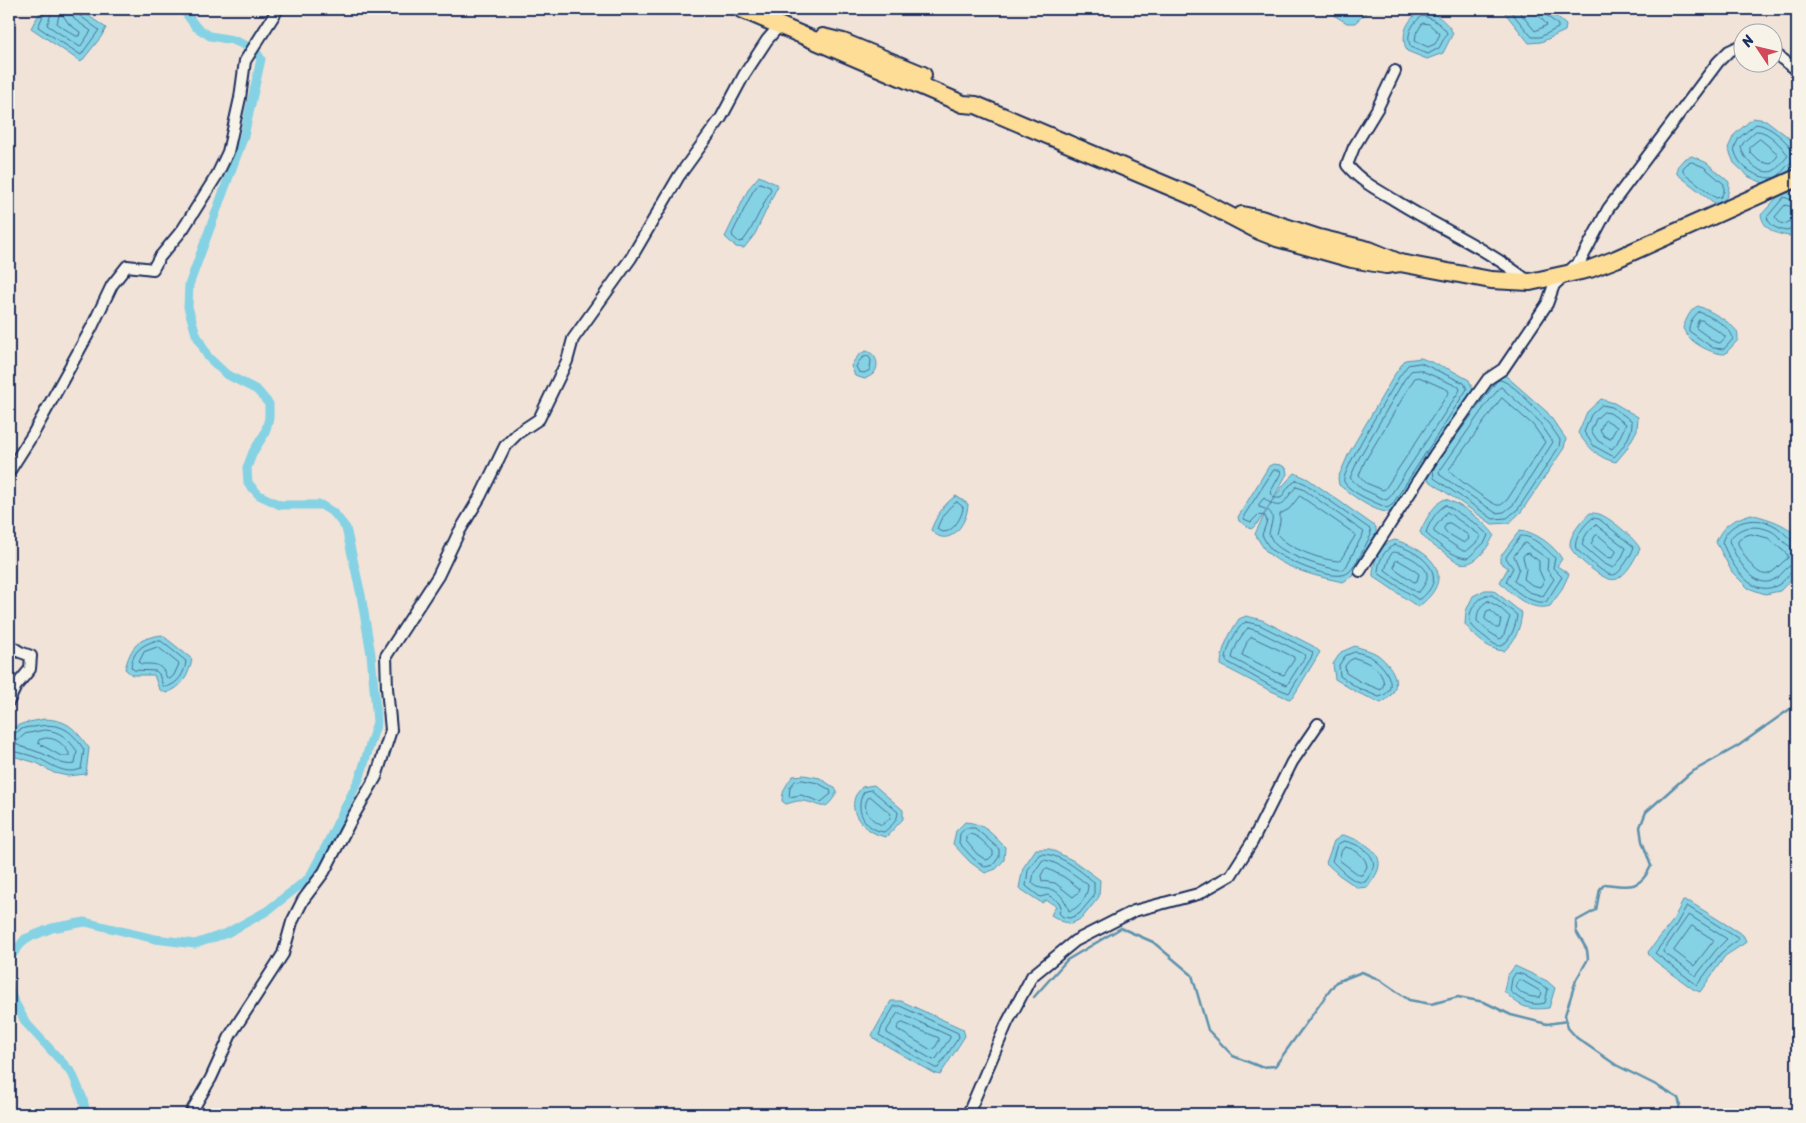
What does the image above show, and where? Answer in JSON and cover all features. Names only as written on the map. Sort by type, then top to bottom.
[{"type":"main road","points":[[741,9],[801,33],[852,45],[948,86],[963,94],[976,105],[1133,170],[1271,236],[1352,259],[1386,264],[1400,263],[1491,280],[1530,282],[1567,275],[1616,259],[1797,178]]},
{"type":"street","points":[[9,472],[33,434],[92,327],[112,285],[127,266],[153,269],[159,258],[183,230],[217,175],[228,152],[240,98],[245,61],[262,31],[278,9]]},
{"type":"street","points":[[190,1114],[211,1078],[232,1034],[283,954],[292,922],[303,900],[324,872],[376,777],[391,730],[386,656],[438,576],[505,446],[518,433],[539,419],[567,361],[573,339],[631,258],[679,176],[721,118],[744,75],[767,40],[780,25]]},
{"type":"street","points":[[1360,571],[1435,454],[1488,379],[1503,369],[1547,304],[1554,285],[1581,260],[1608,209],[1718,62],[1734,48]]},
{"type":"street","points":[[1784,60],[1797,70]]},
{"type":"street","points":[[1395,71],[1377,108],[1354,147],[1347,165],[1356,177],[1461,238],[1530,282]]},
{"type":"street","points":[[9,645],[31,656],[30,669],[16,686],[9,701]]},
{"type":"street","points":[[968,1114],[1007,1023],[1032,976],[1075,941],[1134,911],[1198,894],[1231,875],[1252,842],[1292,762],[1318,724]]},
{"type":"water","points":[[42,9],[79,9],[106,28],[81,62],[31,28]]},
{"type":"water","points":[[1323,9],[1370,9],[1355,23],[1347,23]]},
{"type":"water","points":[[1507,9],[1547,9],[1566,25],[1565,31],[1541,42],[1529,43],[1505,13]]},
{"type":"water","points":[[1420,11],[1430,12],[1440,18],[1453,33],[1443,53],[1427,59],[1407,51],[1404,40],[1408,24]]},
{"type":"water","points":[[1753,118],[1766,120],[1788,137],[1797,149],[1797,163],[1780,181],[1766,184],[1749,177],[1734,163],[1728,148],[1734,135]]},
{"type":"water","points":[[1692,156],[1707,163],[1729,182],[1727,195],[1718,204],[1677,174],[1677,167],[1684,159]]},
{"type":"water","points":[[759,176],[778,185],[755,234],[744,248],[736,247],[725,237],[749,188]]},
{"type":"water","points":[[1782,192],[1787,192],[1797,198],[1797,229],[1789,236],[1768,228],[1761,215]]},
{"type":"water","points":[[1698,306],[1713,313],[1735,328],[1738,340],[1725,354],[1713,352],[1701,346],[1690,338],[1683,328],[1691,312]]},
{"type":"water","points":[[866,351],[875,357],[877,367],[873,374],[865,379],[855,376],[851,366],[857,357]]},
{"type":"water","points":[[1421,358],[1451,370],[1469,380],[1473,390],[1392,512],[1385,512],[1371,507],[1339,485],[1338,478],[1349,453],[1395,374],[1405,360]]},
{"type":"water","points":[[1499,375],[1506,376],[1547,412],[1566,439],[1564,448],[1521,512],[1509,523],[1492,524],[1428,480],[1428,468],[1493,377]]},
{"type":"water","points":[[1601,399],[1614,403],[1638,417],[1637,430],[1626,450],[1616,462],[1594,452],[1578,433],[1587,412]]},
{"type":"water","points":[[1273,464],[1286,468],[1287,474],[1265,512],[1251,529],[1239,521],[1238,517],[1269,466]]},
{"type":"water","points":[[1295,473],[1308,479],[1376,527],[1376,536],[1354,575],[1343,582],[1294,569],[1277,560],[1267,552],[1255,534],[1277,494]]},
{"type":"water","points":[[956,496],[968,504],[965,519],[951,536],[938,536],[931,530],[933,525],[944,506]]},
{"type":"water","points":[[1445,499],[1472,514],[1494,535],[1481,555],[1471,562],[1460,563],[1456,561],[1430,544],[1420,532],[1437,504]]},
{"type":"water","points":[[1590,513],[1599,514],[1615,524],[1628,534],[1640,549],[1629,568],[1618,579],[1609,579],[1599,574],[1586,565],[1571,549],[1570,541],[1574,532]]},
{"type":"water","points":[[1751,514],[1784,526],[1790,530],[1797,541],[1797,573],[1780,591],[1765,594],[1748,588],[1732,572],[1716,542],[1725,527],[1739,518]]},
{"type":"water","points":[[1520,530],[1532,533],[1549,544],[1562,559],[1557,566],[1569,574],[1561,591],[1550,606],[1536,607],[1522,601],[1500,582],[1508,568],[1500,562],[1500,557]]},
{"type":"water","points":[[1395,540],[1420,551],[1435,566],[1438,576],[1436,585],[1430,596],[1418,607],[1373,576],[1374,565],[1381,549],[1389,542]]},
{"type":"water","points":[[1485,590],[1493,590],[1522,613],[1517,634],[1504,651],[1487,645],[1477,638],[1465,624],[1466,611],[1473,596]]},
{"type":"water","points":[[1246,616],[1262,620],[1313,646],[1320,652],[1293,697],[1289,699],[1221,665],[1224,647],[1229,635],[1239,619]]},
{"type":"water","points":[[162,635],[192,659],[184,680],[172,691],[166,693],[159,689],[154,675],[132,675],[125,669],[130,654],[137,644],[147,638]]},
{"type":"water","points":[[1355,646],[1378,655],[1393,673],[1395,686],[1393,692],[1381,703],[1356,692],[1335,679],[1333,664],[1341,652]]},
{"type":"water","points":[[44,719],[60,721],[66,724],[84,741],[89,748],[86,774],[68,776],[54,773],[37,763],[9,755],[8,739],[11,731],[24,723]]},
{"type":"water","points":[[804,775],[820,778],[836,789],[837,792],[829,804],[822,806],[796,801],[786,804],[782,801],[785,787],[793,776]]},
{"type":"water","points":[[874,785],[903,810],[903,819],[886,837],[867,828],[857,818],[854,811],[857,793],[862,787]]},
{"type":"water","points":[[965,822],[983,827],[1005,847],[1004,860],[996,869],[985,873],[970,862],[953,844],[956,831]]},
{"type":"water","points":[[1343,835],[1368,846],[1377,857],[1379,863],[1378,870],[1368,887],[1358,888],[1326,863],[1334,841]]},
{"type":"water","points":[[1036,849],[1050,849],[1074,861],[1100,880],[1099,897],[1082,918],[1071,924],[1061,921],[1051,915],[1056,906],[1046,900],[1042,903],[1019,888],[1023,868]]},
{"type":"water","points":[[1683,901],[1690,902],[1743,935],[1746,941],[1725,956],[1700,992],[1693,989],[1655,961],[1648,952],[1672,922]]},
{"type":"water","points":[[1515,966],[1547,981],[1555,988],[1549,1008],[1529,1008],[1519,1004],[1504,991],[1507,976]]},
{"type":"water","points":[[891,1001],[901,1001],[963,1029],[965,1036],[940,1075],[875,1039],[872,1035]]},
{"type":"waterway","points":[[9,965],[11,956],[25,939],[52,928],[85,922],[155,939],[195,944],[227,933],[267,911],[309,878],[360,777],[377,722],[371,654],[361,595],[346,528],[334,513],[321,505],[280,505],[259,495],[248,483],[247,468],[253,452],[265,433],[269,418],[269,404],[257,390],[226,374],[208,357],[196,334],[188,307],[189,285],[244,136],[261,59],[254,49],[233,40],[210,36],[196,27],[183,9]]},
{"type":"waterway","points":[[1677,1114],[1680,1104],[1678,1098],[1616,1065],[1577,1038],[1568,1028],[1565,1015],[1576,980],[1588,959],[1587,950],[1576,931],[1576,921],[1596,910],[1600,889],[1605,884],[1633,885],[1638,883],[1647,874],[1651,866],[1642,841],[1640,827],[1646,812],[1690,773],[1738,746],[1797,704]]},
{"type":"waterway","points":[[1034,997],[1067,960],[1121,928],[1153,942],[1192,975],[1208,1030],[1233,1056],[1261,1067],[1275,1066],[1336,982],[1362,972],[1380,980],[1409,1000],[1431,1004],[1458,997],[1484,1002],[1511,1015],[1547,1024],[1567,1021]]},
{"type":"waterway","points":[[9,981],[11,995],[26,1023],[72,1073],[83,1099],[86,1114]]}]
